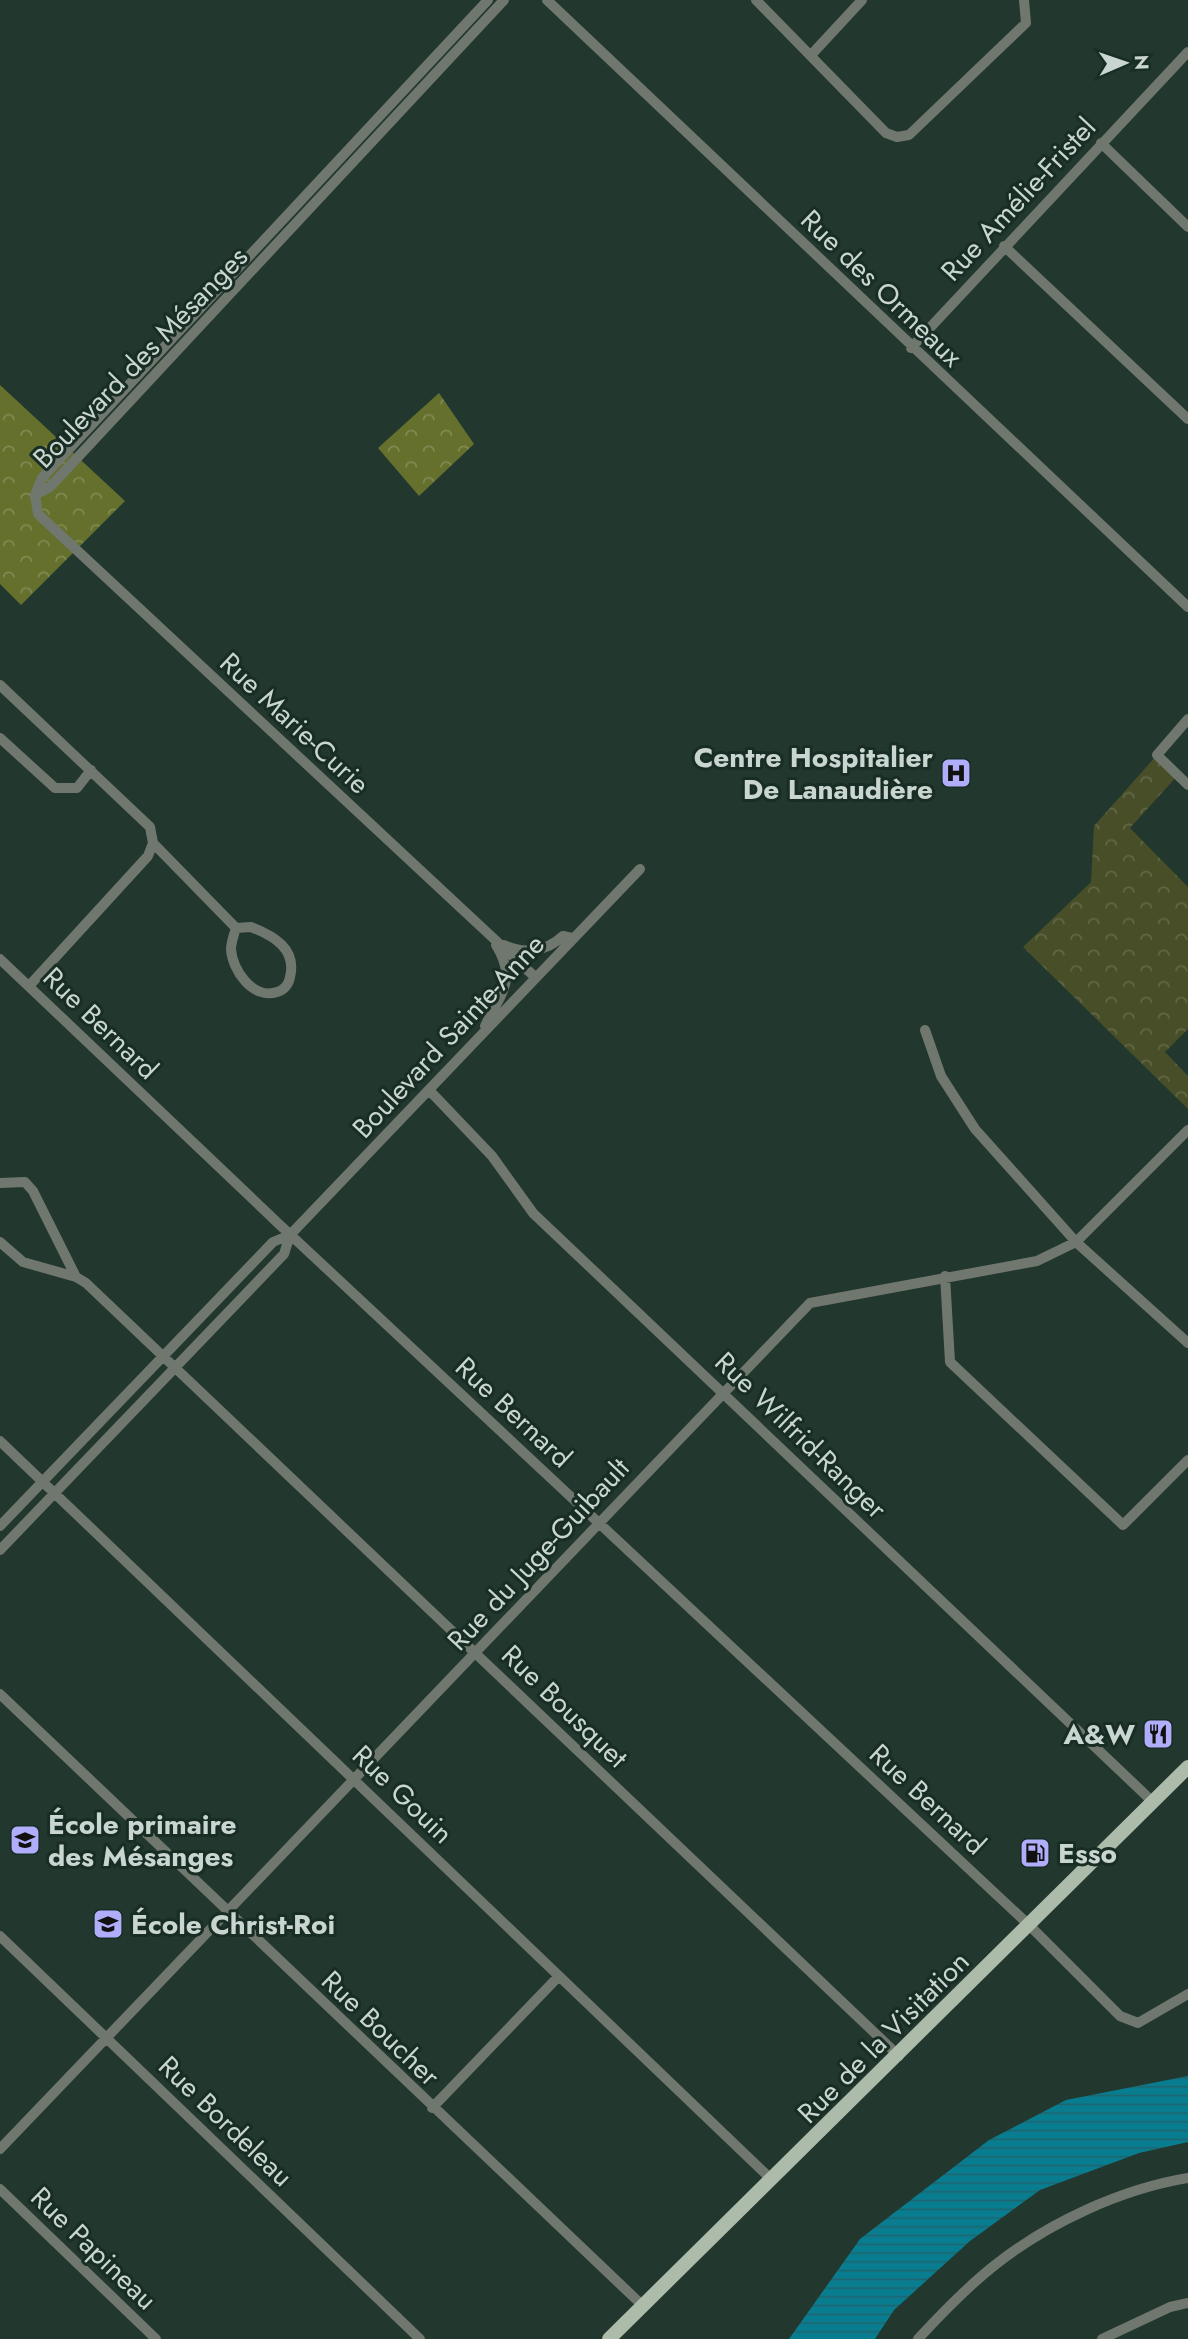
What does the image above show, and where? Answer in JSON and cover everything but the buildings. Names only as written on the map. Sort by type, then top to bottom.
[{"type":"main road","name":"Rue de la Visitation","points":[[610,2339],[899,2056],[1188,1767]]},
{"type":"street","name":"Boulevard des Mésanges","points":[[35,495],[41,478],[488,0]]},
{"type":"street","name":"Boulevard des Mésanges","points":[[35,495],[50,487],[504,0]]},
{"type":"street","name":"Rue des Ormeaux","points":[[547,0],[911,348],[1188,607]]},
{"type":"street","points":[[756,0],[812,54],[886,133],[909,135],[1026,23],[1027,9],[1024,0]]},
{"type":"street","points":[[812,54],[862,0]]},
{"type":"street","name":"Rue Amélie-Fristel","points":[[911,348],[1188,52]]},
{"type":"street","points":[[1101,144],[1188,227]]},
{"type":"street","points":[[1004,246],[1188,419]]},
{"type":"street","name":"Rue Marie-Curie","points":[[35,495],[38,514],[536,977]]},
{"type":"street","points":[[0,685],[150,828],[153,843],[148,856],[29,986]]},
{"type":"street","points":[[1188,719],[1157,755],[1188,785]]},
{"type":"street","points":[[0,738],[55,788],[77,788],[91,770]]},
{"type":"street","points":[[153,843],[236,928],[251,927],[265,933],[288,951],[293,967],[289,983],[279,992],[267,994],[258,991],[236,969],[231,948],[236,928]]},
{"type":"street","name":"Boulevard Sainte-Anne","points":[[0,1526],[273,1242],[290,1235],[640,869]]},
{"type":"street","points":[[480,1037],[501,1000],[507,981],[504,960],[483,929]]},
{"type":"street","points":[[495,940],[511,948],[527,950],[553,946],[564,936],[572,938]]},
{"type":"street","name":"Rue Bernard","points":[[0,958],[290,1235],[1029,1925],[1120,2016],[1138,2023],[1188,1994]]},
{"type":"street","points":[[925,1030],[941,1076],[963,1112],[1076,1242],[1188,1343]]},
{"type":"street","name":"Rue Wilfrid-Ranger","points":[[429,1090],[492,1156],[533,1213],[1153,1802]]},
{"type":"street","name":"Rue du Juge-Guibault","points":[[0,2149],[810,1303],[1037,1261],[1076,1242],[1188,1130]]},
{"type":"street","name":"Rue Bousquet","points":[[0,1183],[25,1182],[33,1191],[75,1277]]},
{"type":"street","name":"Boulevard Sainte-Anne","points":[[0,1550],[284,1254],[290,1235]]},
{"type":"street","name":"Rue Bousquet","points":[[0,1242],[23,1262],[75,1277],[86,1283],[899,2056]]},
{"type":"street","points":[[945,1276],[950,1362],[1123,1525],[1188,1460]]},
{"type":"street","name":"Rue Gouin","points":[[0,1441],[772,2180]]},
{"type":"street","name":"Rue Boucher","points":[[0,1694],[642,2305]]},
{"type":"street","name":"Rue Bordeleau","points":[[0,1936],[421,2339]]},
{"type":"street","points":[[432,2108],[558,1977]]},
{"type":"street","points":[[918,2339],[996,2264],[1038,2237],[1104,2203],[1188,2178]]},
{"type":"street","name":"Rue Papineau","points":[[0,2189],[156,2339]]},
{"type":"street","points":[[1102,2339],[1170,2307],[1188,2303]]},
{"type":"green space","points":[[0,385],[125,501],[21,605],[0,584]]},
{"type":"green space","points":[[439,393],[474,444],[419,496],[378,448]]},
{"type":"green space","points":[[1157,755],[1178,775],[1130,828],[1188,887],[1188,1029],[1165,1052],[1188,1076],[1188,1109],[1023,947],[1091,882],[1094,826]]},
{"type":"water","points":[[1188,2076],[1188,2142],[1139,2153],[1040,2190],[970,2241],[894,2310],[875,2339],[789,2339],[860,2239],[989,2140],[1066,2100]]},
{"type":"place","name":"Centre Hospitalier De Lanaudière","points":[[956,773]]},
{"type":"place","name":"A&W","points":[[1158,1734]]},
{"type":"place","name":"École primaire des Mésanges","points":[[25,1840]]},
{"type":"place","name":"Esso","points":[[1035,1853]]},
{"type":"place","name":"École Christ-Roi","points":[[108,1924]]}]
